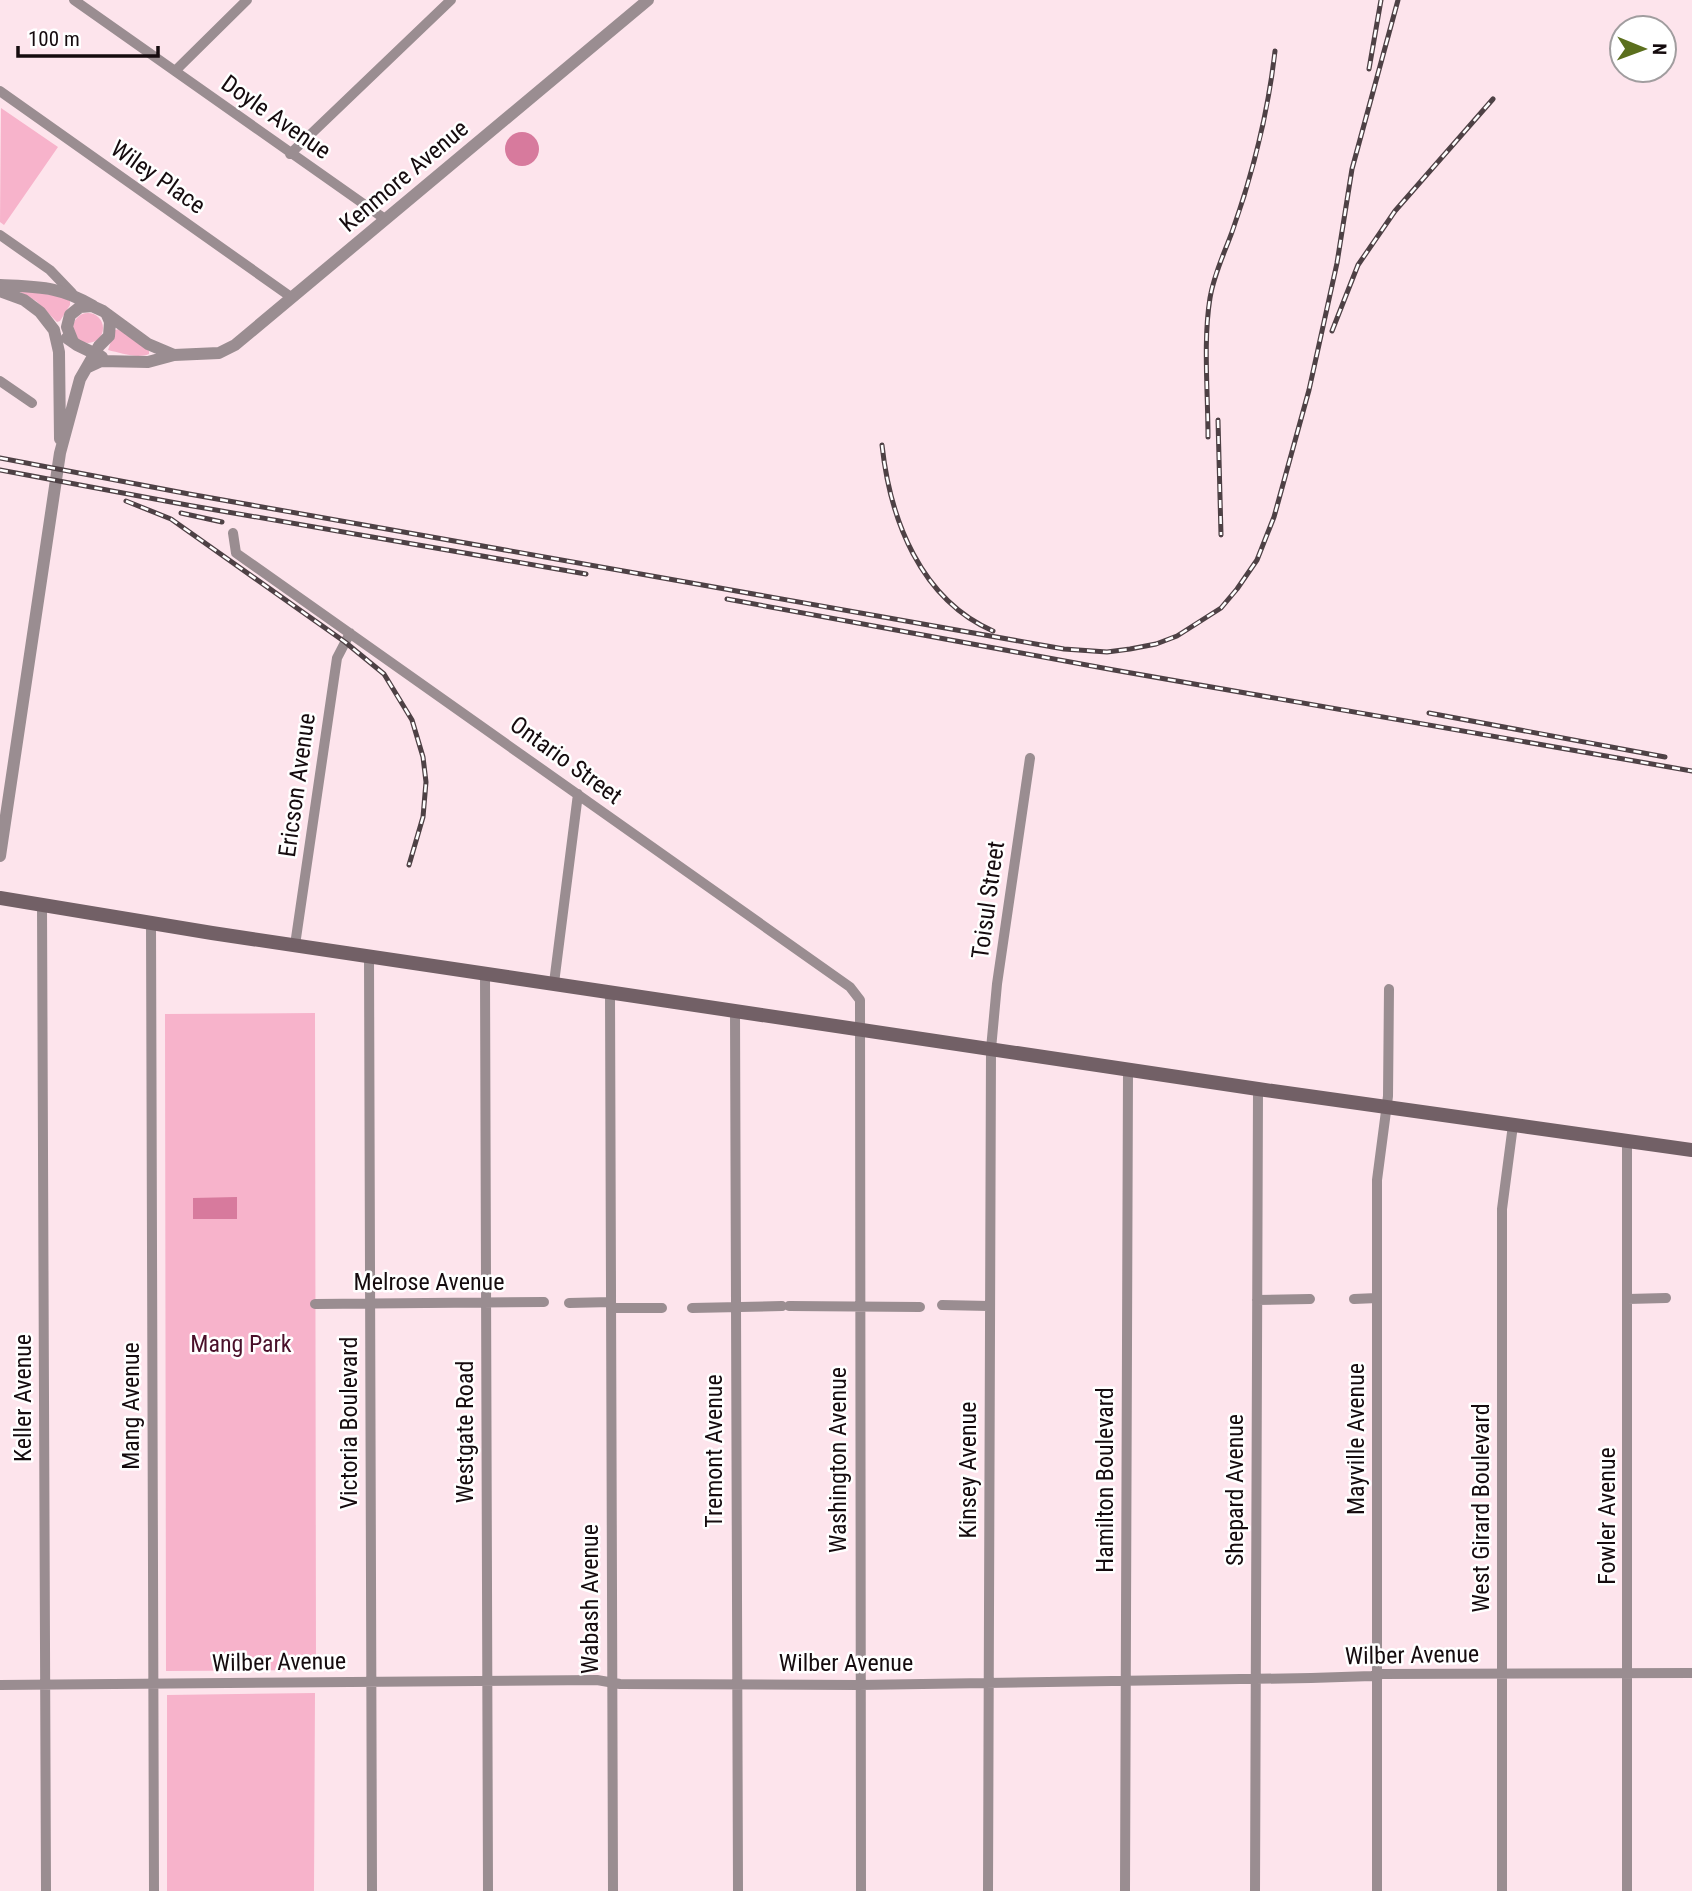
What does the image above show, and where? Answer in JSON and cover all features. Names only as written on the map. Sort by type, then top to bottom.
[{"type":"main road","points":[[0,898],[1128,1070],[1692,1150]]},
{"type":"street","name":"Doyle Avenue","points":[[74,0],[384,219]]},
{"type":"street","points":[[175,71],[247,0]]},
{"type":"street","points":[[290,154],[451,0]]},
{"type":"street","name":"Kenmore Avenue","points":[[0,856],[60,453],[77,390],[88,367],[98,354],[148,362],[174,355],[219,353],[235,345],[646,1]]},
{"type":"street","name":"Wiley Place","points":[[0,91],[291,297]]},
{"type":"street","points":[[0,235],[50,270],[72,293],[107,315],[111,329],[109,336],[98,354],[63,336],[24,300],[0,291]]},
{"type":"street","points":[[0,285],[46,287],[72,293]]},
{"type":"street","points":[[63,336],[75,310],[93,306]]},
{"type":"street","name":"Kenmore Avenue","points":[[107,315],[148,344],[174,355]]},
{"type":"street","name":"Kenmore Avenue","points":[[60,453],[59,352],[63,336]]},
{"type":"street","points":[[0,381],[32,403]]},
{"type":"street","name":"Ontario Street","points":[[233,533],[236,553],[850,987],[860,1000],[859,1029]]},
{"type":"street","name":"Ericson Avenue","points":[[295,945],[337,657],[350,634]]},
{"type":"street","name":"Toisul Street","points":[[991,1049],[997,984],[1030,758]]},
{"type":"street","points":[[554,983],[578,794]]},
{"type":"street","name":"Keller Avenue","points":[[42,905],[46,1891]]},
{"type":"street","name":"Mang Avenue","points":[[151,922],[154,1891]]},
{"type":"street","name":"Victoria Boulevard","points":[[369,956],[372,1891]]},
{"type":"street","name":"Westgate Road","points":[[485,973],[488,1891]]},
{"type":"street","name":"Mayville Avenue","points":[[1377,1891],[1377,1180],[1387,1107],[1389,989]]},
{"type":"street","name":"Wabash Avenue","points":[[610,992],[613,1891]]},
{"type":"street","name":"Tremont Avenue","points":[[736,1010],[738,1891]]},
{"type":"street","name":"Washington Avenue","points":[[859,1029],[861,1891]]},
{"type":"street","name":"Kinsey Avenue","points":[[988,1891],[991,1049]]},
{"type":"street","name":"Hamilton Boulevard","points":[[1125,1891],[1128,1070]]},
{"type":"street","name":"Shepard Avenue","points":[[1255,1891],[1258,1089]]},
{"type":"street","name":"West Girard Boulevard","points":[[1502,1891],[1502,1209],[1513,1125]]},
{"type":"street","name":"Fowler Avenue","points":[[1627,1141],[1627,1891]]},
{"type":"street","points":[[1354,1299],[1377,1298]]},
{"type":"street","points":[[1628,1299],[1666,1298]]},
{"type":"street","points":[[1257,1300],[1310,1299]]},
{"type":"street","name":"Melrose Avenue","points":[[315,1304],[544,1302]]},
{"type":"street","points":[[569,1303],[662,1308]]},
{"type":"street","points":[[942,1305],[989,1306]]},
{"type":"street","points":[[692,1308],[920,1307]]},
{"type":"street","name":"Wilber Avenue","points":[[0,1685],[597,1680],[859,1685],[1255,1679],[1377,1674],[1692,1673]]},
{"type":"green space","points":[[1,108],[58,147],[4,225],[0,222]]},
{"type":"green space","points":[[16,290],[60,296],[70,301],[70,305],[57,322],[36,301]]},
{"type":"green space","points":[[88,313],[98,318],[103,328],[98,338],[88,343],[78,338],[73,328],[78,318]]},
{"type":"green space","points":[[119,329],[149,351],[149,354],[134,356],[108,350],[115,330]]},
{"type":"green space","name":"Mang Park","points":[[315,1013],[316,1670],[166,1671],[165,1014]]},
{"type":"green space","points":[[315,1693],[314,1891],[167,1891],[167,1695]]},
{"type":"shaded area","points":[[522,132],[534,137],[539,149],[534,161],[522,166],[510,161],[505,149],[510,137]]},
{"type":"shaded area","points":[[237,1197],[237,1219],[193,1219],[193,1198]]},
{"type":"railway","points":[[1369,69],[1381,0]]},
{"type":"railway","points":[[0,458],[1064,649],[1107,652],[1156,644],[1177,636],[1221,608],[1257,560],[1274,517],[1309,390],[1337,263],[1352,169],[1398,0]]},
{"type":"railway","points":[[1208,437],[1206,349],[1210,298],[1253,165],[1264,120],[1275,51]]},
{"type":"railway","points":[[1332,331],[1358,265],[1395,211],[1493,99]]},
{"type":"railway","points":[[1218,420],[1221,535]]},
{"type":"railway","points":[[882,445],[892,501],[913,554],[946,599],[968,617],[993,631]]},
{"type":"railway","points":[[0,470],[586,574]]},
{"type":"railway","points":[[126,501],[171,519],[345,642],[384,674],[412,720],[423,757],[426,782],[423,817],[409,865]]},
{"type":"railway","points":[[181,513],[222,522]]},
{"type":"railway","points":[[727,599],[1692,771]]},
{"type":"railway","points":[[1429,713],[1665,757]]}]
